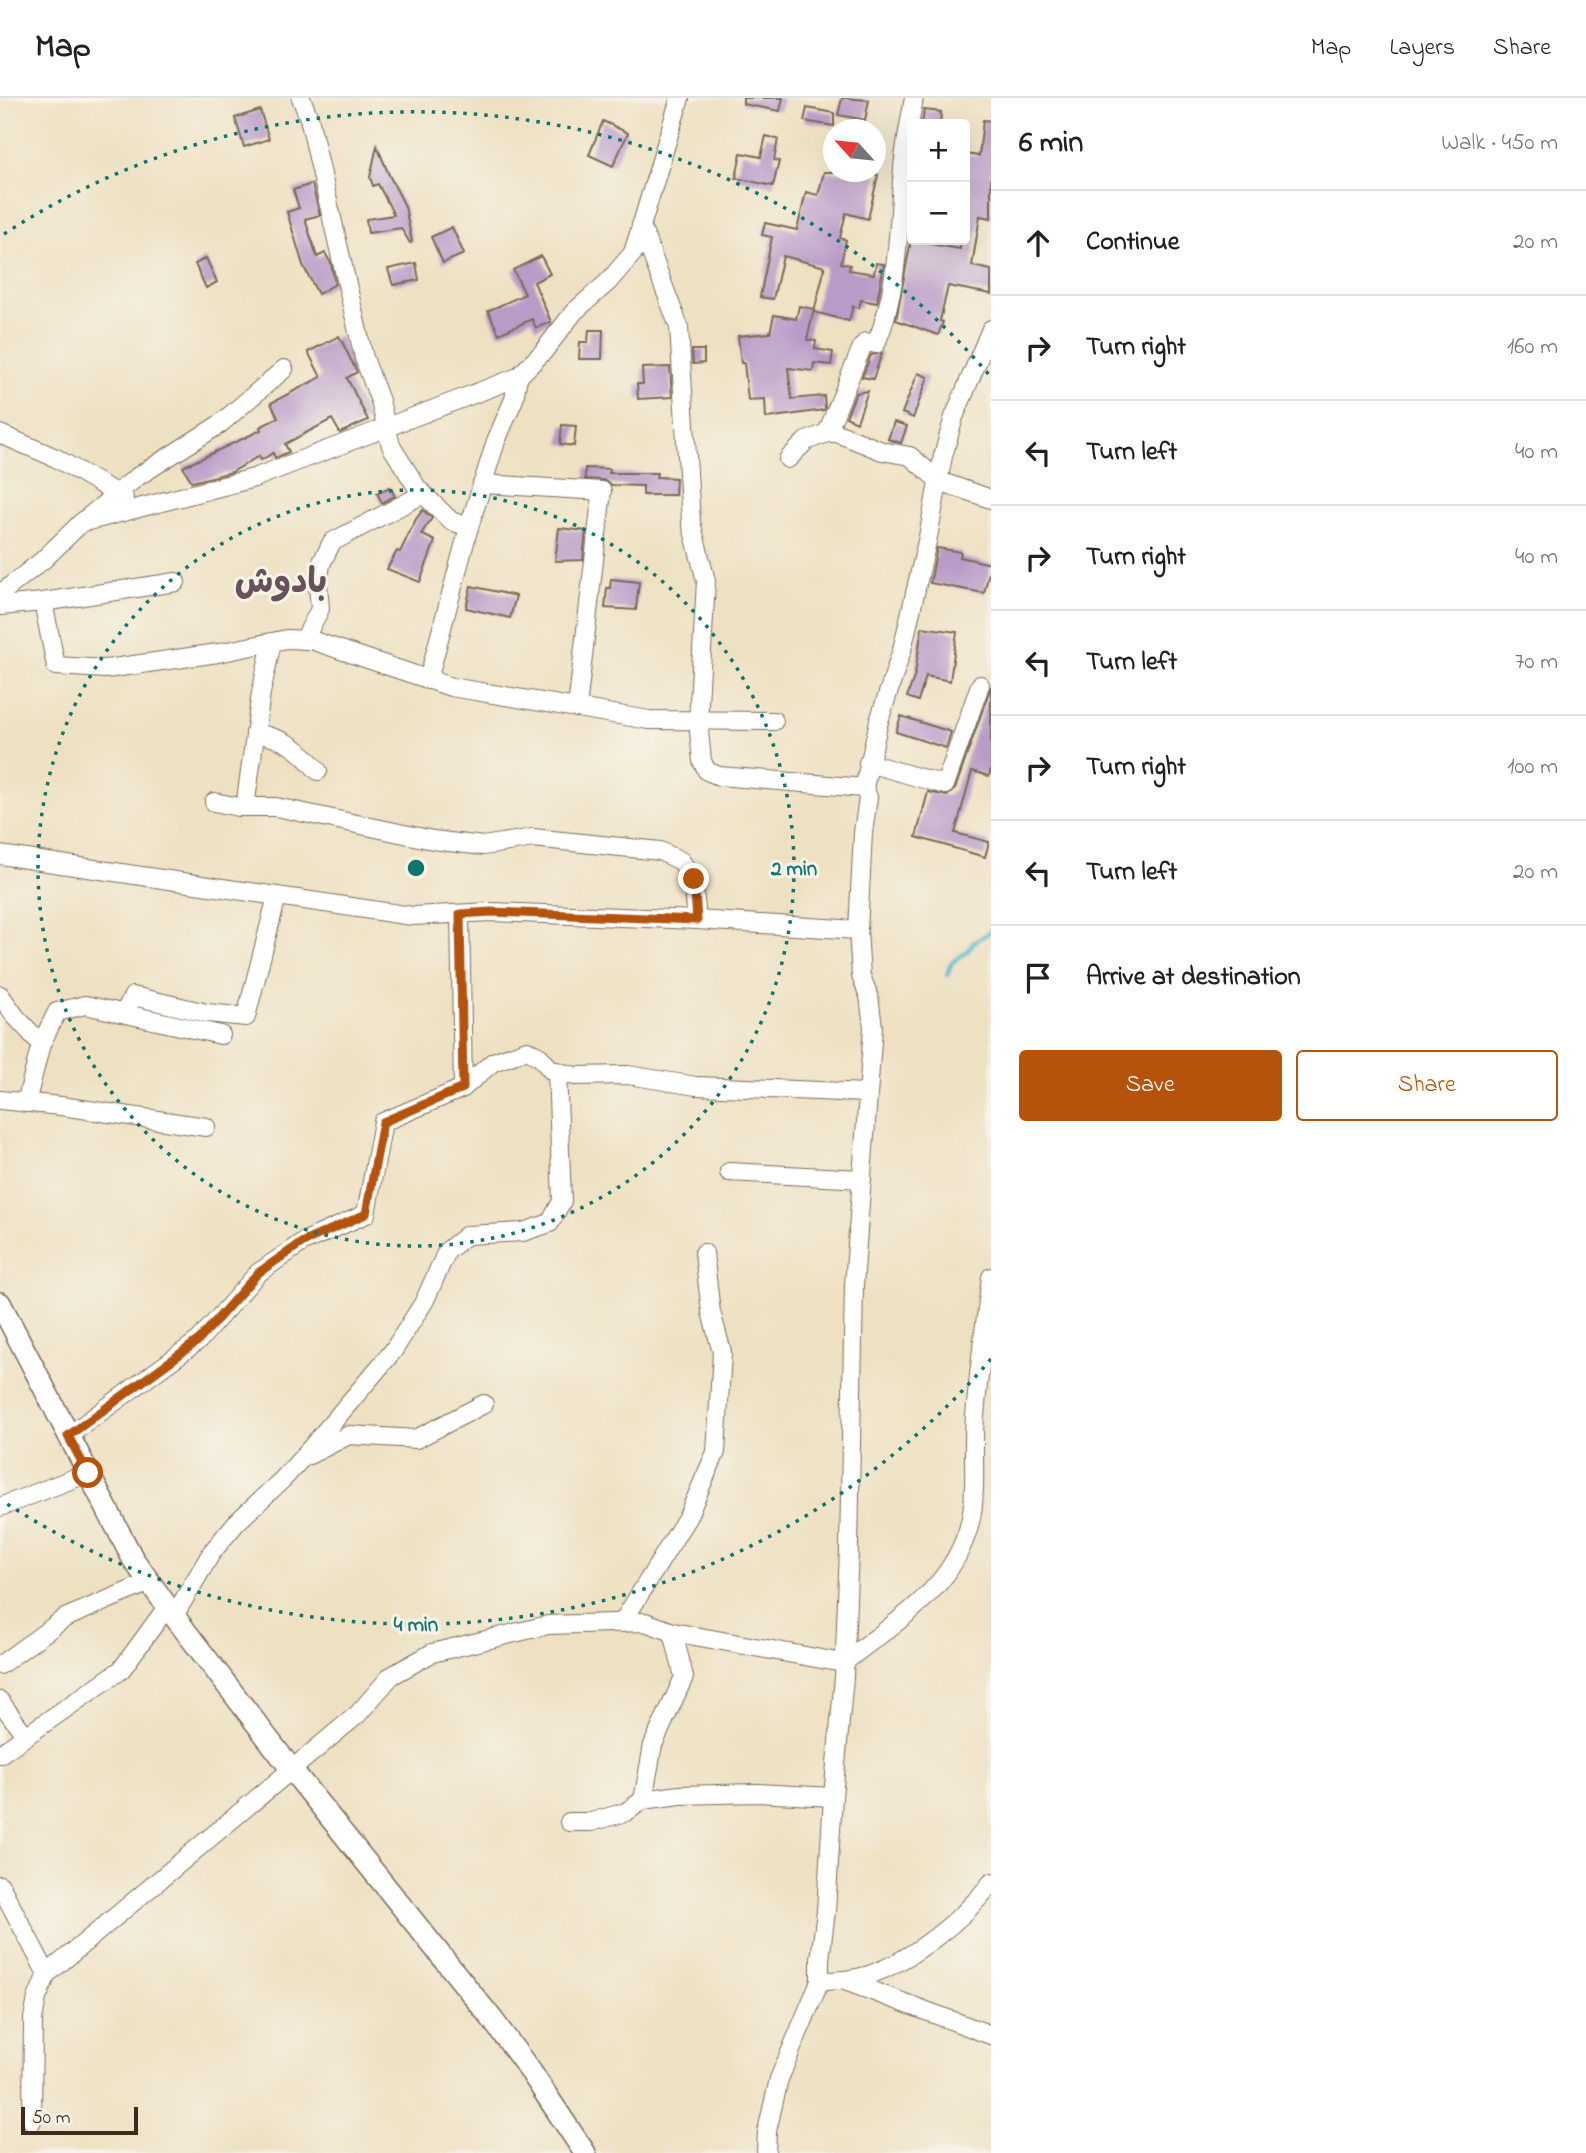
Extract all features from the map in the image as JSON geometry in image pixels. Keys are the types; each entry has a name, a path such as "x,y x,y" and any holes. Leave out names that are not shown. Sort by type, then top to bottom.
{"street":[{"path":"301,98 309,118 364,358 391,446 423,494 451,521 469,527"},
{"path":"309,118 314,98"},
{"path":"81,523 254,478 518,377 543,352 574,312 608,282 633,253 680,98"},
{"path":"827,433 862,348 866,342 876,344 884,324 896,253 903,166 914,98"},
{"path":"641,226 679,327 691,522 706,581 698,721 702,761 707,771 719,776 864,788"},
{"path":"766,2153 767,2131 779,2079 820,1981 832,1797 844,1677 854,1285 873,1027 869,996 861,976 858,930 863,833 868,797 864,788 868,763 902,650 943,456 954,418 991,329"},
{"path":"0,594 137,477 220,424 284,369"},
{"path":"428,680 469,527 496,441 514,399 518,377"},
{"path":"788,459 807,441 827,433 837,433 882,451 910,456 939,481 991,499"},
{"path":"0,434 55,458 139,508"},
{"path":"482,484 602,491 577,708"},
{"path":"304,640 320,609 318,585 321,564 332,542 423,494"},
{"path":"0,606 176,582"},
{"path":"43,602 56,666 118,667 218,653 286,639 311,640 451,687 649,720 774,721"},
{"path":"245,807 272,642"},
{"path":"868,763 945,785 980,685"},
{"path":"255,733 275,736 297,748 318,771"},
{"path":"214,802 245,807 275,807 421,838 483,846 533,838 660,851 681,862 694,879 697,920"},
{"path":"0,855 411,916 491,912 697,920 858,930"},
{"path":"124,1013 133,996 207,1013 246,1017 277,896"},
{"path":"460,914 463,1088"},
{"path":"0,995 41,1044"},
{"path":"26,1103 41,1044 57,1013 85,1005 221,1035"},
{"path":"68,1436 199,1340 258,1273 303,1242 366,1214 383,1122 463,1088 493,1062 527,1050 540,1057 551,1070 575,1076 628,1075 696,1086 867,1093"},
{"path":"0,1754 121,1670 170,1611 236,1523 300,1460 393,1351 425,1302 447,1251 467,1236 523,1232 550,1223 562,1201 557,1071"},
{"path":"0,1100 206,1127"},
{"path":"729,1172 862,1179"},
{"path":"622,1622 688,1516 716,1452 722,1352 711,1312 704,1253"},
{"path":"32,2121 33,2019 37,1998 47,1974 358,1714 391,1676 432,1653 548,1625 622,1622 645,1622 673,1632 843,1662 918,1603 947,1573 962,1547 973,1512 974,1418 991,1277"},
{"path":"2,1310 133,1559 292,1770 492,2020 531,2072 585,2153"},
{"path":"300,1460 349,1435 416,1439 484,1404"},
{"path":"0,1507 88,1473"},
{"path":"0,1665 65,1618 150,1582"},
{"path":"643,1800 653,1745 684,1677 673,1632"},
{"path":"0,1701 25,1735"},
{"path":"569,1822 591,1822 626,1812 643,1800 680,1795 757,1793 832,1797"},
{"path":"820,1981 845,1981 870,1975 909,1955 949,1926 991,1883"},
{"path":"0,1885 47,1974"},
{"path":"845,1981 991,2035"}],"building":[{"path":"743,98 783,98 780,111 743,104"},
{"path":"842,98 869,100 865,119 838,115"},
{"path":"807,108 834,113 834,119 823,119 823,124 804,121"},
{"path":"260,110 269,139 244,147 235,118"},
{"path":"924,110 941,112 940,119 923,119"},
{"path":"983,120 991,121 991,218 980,216 972,266 991,270 991,294 948,286 940,321 943,322 938,335 896,320 910,245 937,245 960,249 960,245 970,245 970,155 979,156"},
{"path":"603,121 628,133 613,166 589,155"},
{"path":"766,136 778,139 774,160 779,161 773,186 736,178 741,153 761,157"},
{"path":"377,146 405,206 412,242 410,243 401,228 368,233 366,219 394,215 378,184 373,186 370,177"},
{"path":"823,176 823,182 876,182 868,219 846,213 840,238 846,240 841,263 850,265 849,270 874,274 876,263 884,264 877,303 861,300 859,308 853,306 849,321 814,312 825,267 783,256 773,299 760,297 772,237 762,235 765,223 797,230 806,192 818,195"},
{"path":"312,184 320,215 305,219 317,257 325,253 331,263 335,284 318,294 303,265 287,212 299,208 293,190"},
{"path":"452,227 464,254 443,263 431,237"},
{"path":"541,256 550,274 534,282 551,322 536,328 532,319 499,334 488,311 525,294 513,270"},
{"path":"206,258 217,282 206,288 195,264"},
{"path":"416,263 419,280 393,285 388,269"},
{"path":"799,306 814,309 807,340 816,341 815,349 833,352 831,365 814,363 813,371 788,368 792,399 824,396 825,408 766,418 765,399 748,400 738,336 770,333 774,315 796,319"},
{"path":"589,330 603,330 602,359 579,359 580,342 588,342"},
{"path":"339,336 357,372 347,378 368,420 340,433 332,419 285,444 289,452 275,458 273,453 261,460 259,456 232,472 192,482 183,467 261,430 260,427 278,418 271,403 321,377 308,352"},
{"path":"692,350 704,350 704,363 693,364"},
{"path":"882,353 873,379 862,377 871,355"},
{"path":"670,367 672,397 638,399 637,384 643,384 642,368"},
{"path":"918,373 928,377 913,418 902,413"},
{"path":"868,391 857,422 846,417 856,393"},
{"path":"894,422 907,426 901,443 888,439"},
{"path":"562,425 576,426 574,446 560,444"},
{"path":"585,468 610,469 609,473 657,473 656,477 676,478 675,495 643,495 643,486 612,485 603,480 585,479"},
{"path":"390,487 395,496 382,503 377,493"},
{"path":"423,510 432,518 421,534 435,541 420,582 387,569 397,551 400,552"},
{"path":"559,528 586,531 583,560 555,561"},
{"path":"937,548 961,552 960,557 991,564 984,593 930,583"},
{"path":"611,579 639,582 636,610 605,608"},
{"path":"471,586 516,596 510,618 466,608"},
{"path":"922,627 957,632 950,681 926,676 918,701 907,697 915,674"},
{"path":"991,686 991,769 989,776 972,771 955,833 989,842 985,857 916,837 928,792 947,796 955,789"},
{"path":"901,716 951,732 946,748 896,732"}],"waterway":[{"path":"947,975 951,963 991,931"}],"district":[{"name":"بادوش","path":"281,580"}],"route":[{"path":"88,1473 68,1436 199,1340 258,1273 303,1242 366,1214 383,1122 463,1088 460,914 491,912 697,920 694,879"}]}
